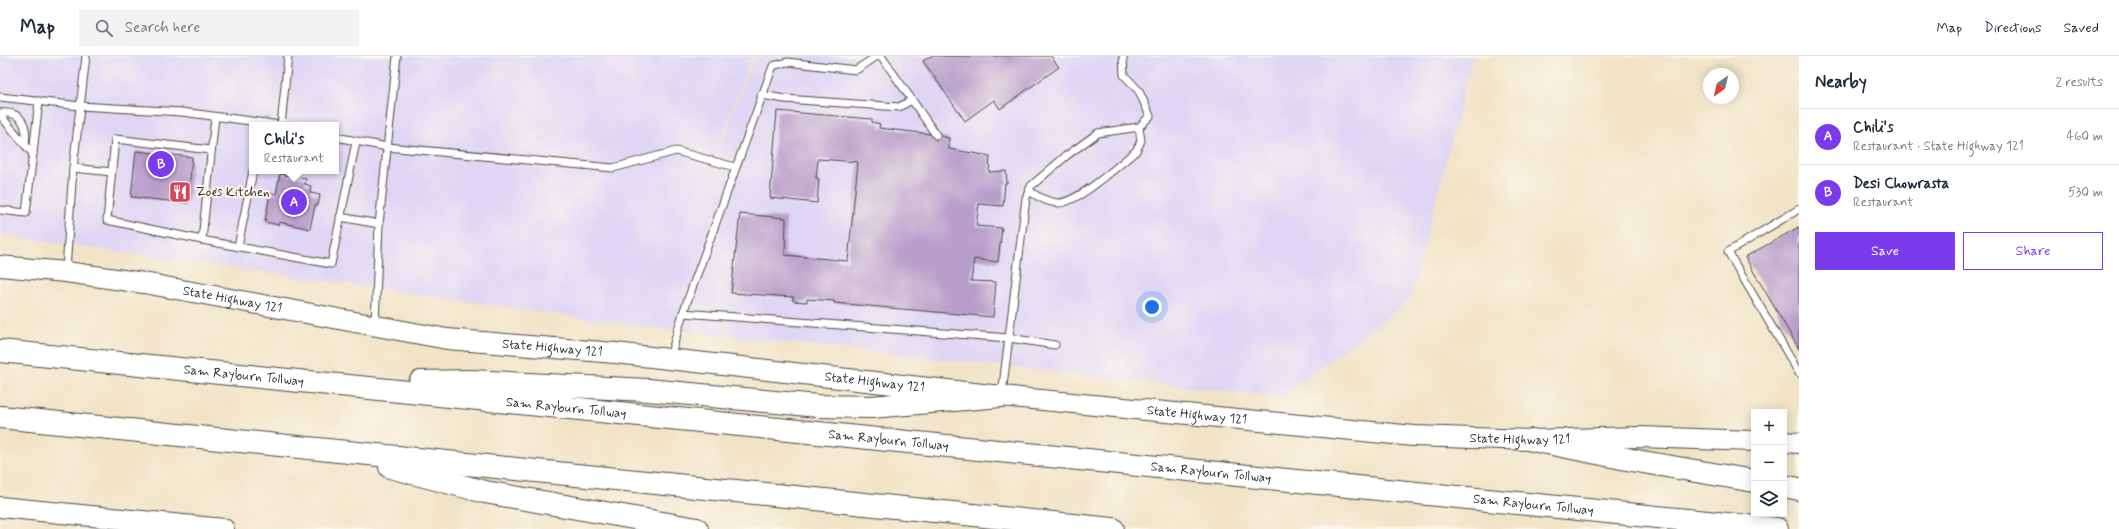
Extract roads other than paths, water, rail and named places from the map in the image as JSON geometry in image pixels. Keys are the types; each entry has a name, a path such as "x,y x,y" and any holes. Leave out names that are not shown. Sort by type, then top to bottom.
{"highway":[{"name":"Sam Rayburn Tollway","path":"0,351 317,384 1777,529"},
{"path":"317,384 478,382 648,390 833,406 871,407 1001,396"},
{"path":"0,417 1114,529"},
{"path":"1532,440 1637,461 1751,480"},
{"path":"323,450 485,492 697,529"},
{"path":"1787,487 1799,489"}],"main road":[{"name":"State Highway 121","path":"0,266 66,272 144,283 446,340 670,360 1001,396 1414,436 1532,440 1639,437 1751,440"},
{"path":"0,507 153,526 224,529"}],"lane":[{"path":"66,272 73,168 86,56"},
{"path":"281,122 288,56"},
{"path":"375,327 379,224 397,56"},
{"path":"670,360 683,313 761,95 773,66 787,62 856,70 876,56"},
{"path":"881,56 936,135"},
{"path":"1001,396 1026,198 1029,191 1032,186 1066,156 1098,133 1139,127 1150,116 1139,91 1124,75 1123,56"},
{"path":"761,95 785,99 899,107 912,100"},
{"path":"0,97 80,106 215,117 249,122"},
{"path":"0,210 26,213 39,101"},
{"path":"0,114 9,113 22,120 26,126 25,145"},
{"path":"0,114 33,154"},
{"path":"202,240 215,117"},
{"path":"1029,191 1042,199 1058,203 1074,199 1136,151 1141,141 1139,127"},
{"path":"339,138 387,147 613,168 676,151 736,167"},
{"path":"211,150 115,139 107,220 202,240 331,264 356,142"},
{"path":"73,168 112,172"},
{"path":"238,247 253,174"},
{"path":"1799,209 1728,252 1799,373"},
{"path":"340,217 379,224"},
{"path":"683,313 1009,338 1055,345"}],"place":[{"name":"Desi Chowrasta","path":"161,164"},
{"name":"Zoës Kitchen","path":"180,192"},
{"name":"Chili's","path":"294,202"}]}
